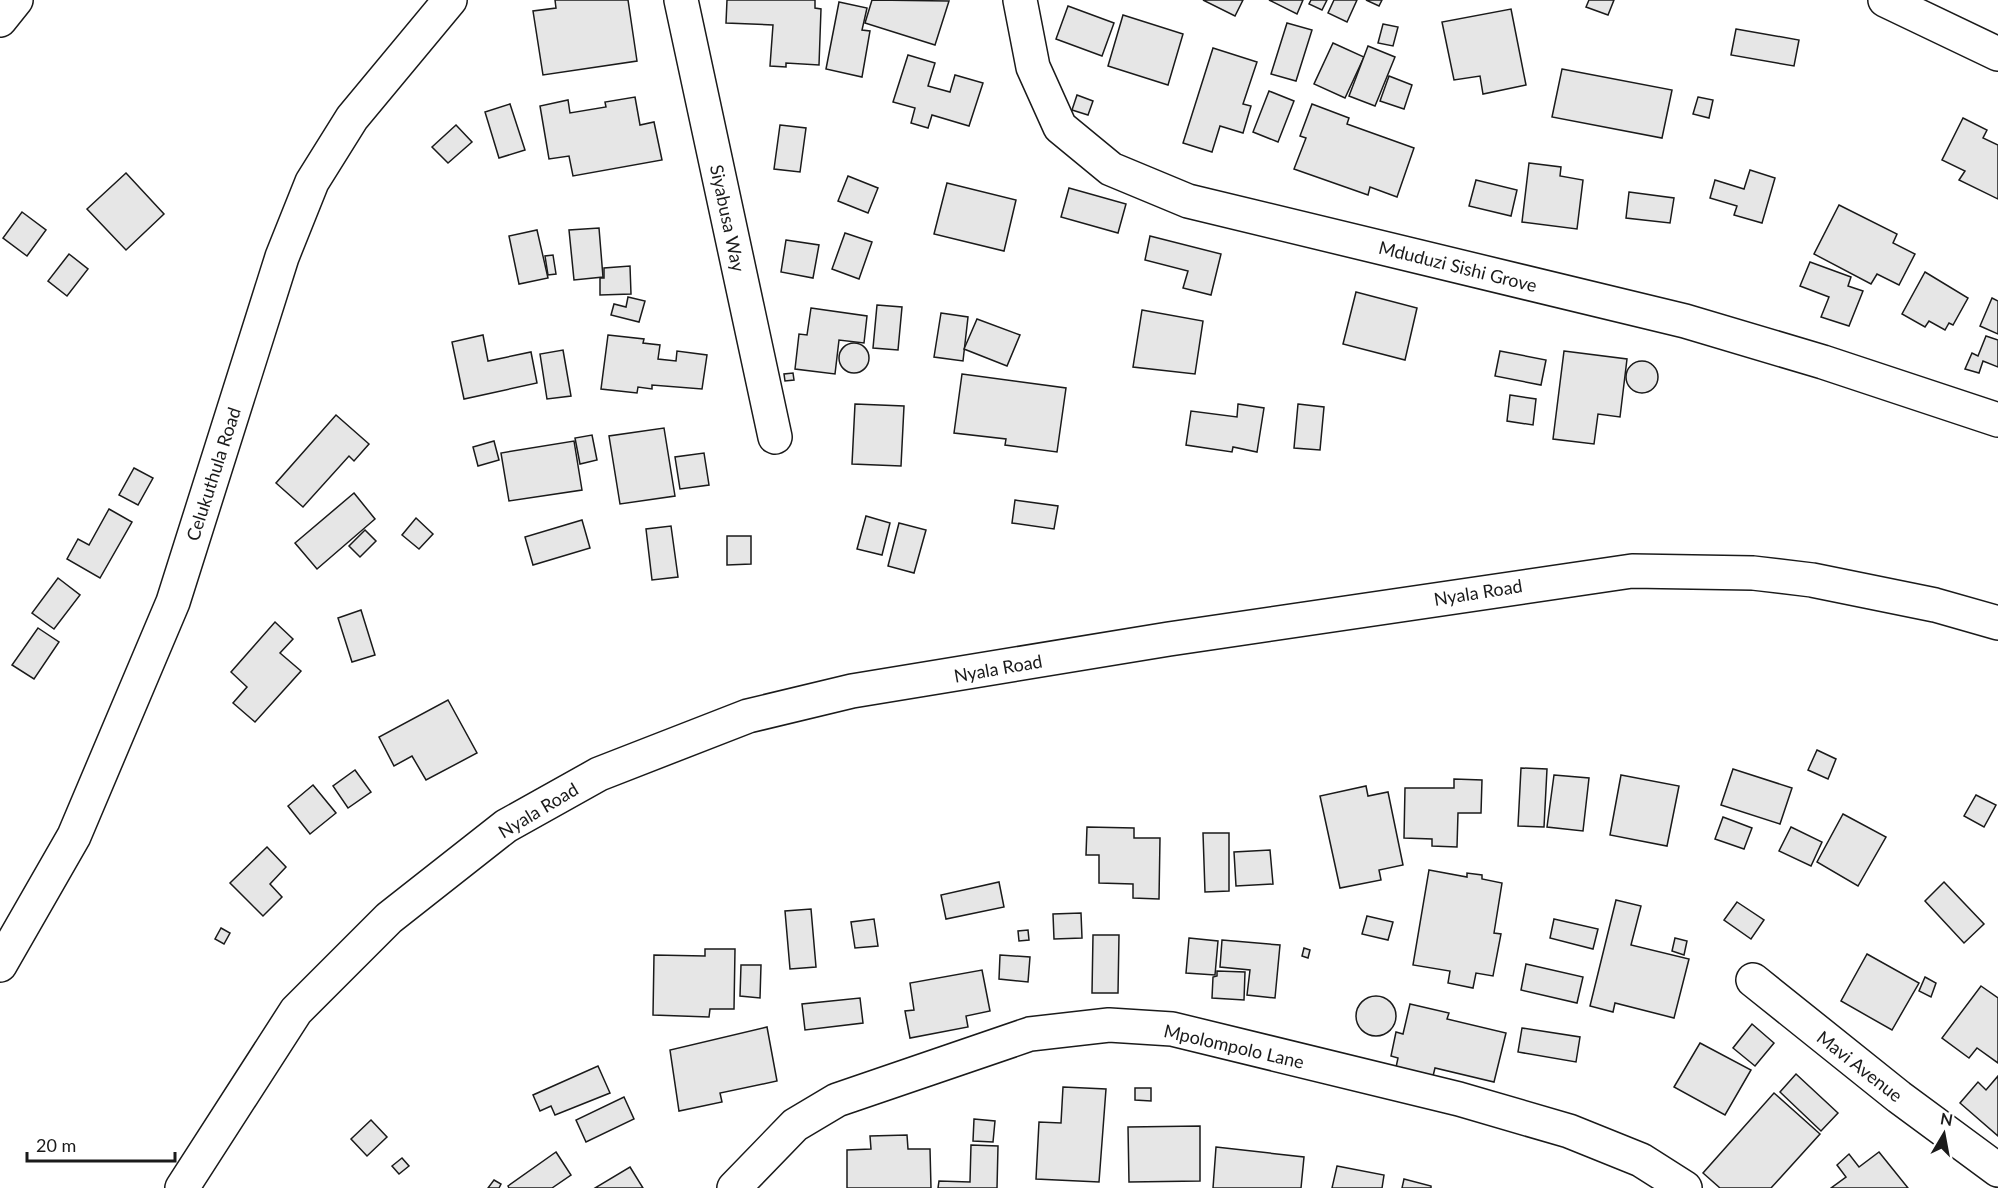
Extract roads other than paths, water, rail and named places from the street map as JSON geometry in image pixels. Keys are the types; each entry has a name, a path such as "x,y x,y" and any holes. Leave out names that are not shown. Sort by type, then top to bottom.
{"street":[{"path":"0,20 15,0"},
{"name":"Celukuthula Road","path":"0,965 74,836 173,602 282,257 312,182 352,118 450,0"},
{"name":"Siyabusa Way","path":"681,0 775,437"},
{"name":"Mduduzi Sishi Grove","path":"1020,0 1033,67 1060,127 1111,169 1188,201 1685,321 1823,362 1998,420"},
{"path":"1885,0 1998,54"},
{"name":"Nyala Road","path":"182,1188 297,1011 388,918 506,826 599,774 747,716 852,691 1169,639 1632,571 1753,573 1812,580 1935,605 1998,623"},
{"name":"Mavi Avenue","path":"1753,980 1899,1097 1998,1170"},
{"name":"Mpolompolo Lane","path":"734,1188 795,1125 837,1100 1030,1034 1109,1025 1172,1029 1459,1099 1569,1131 1641,1160 1684,1188"}]}
